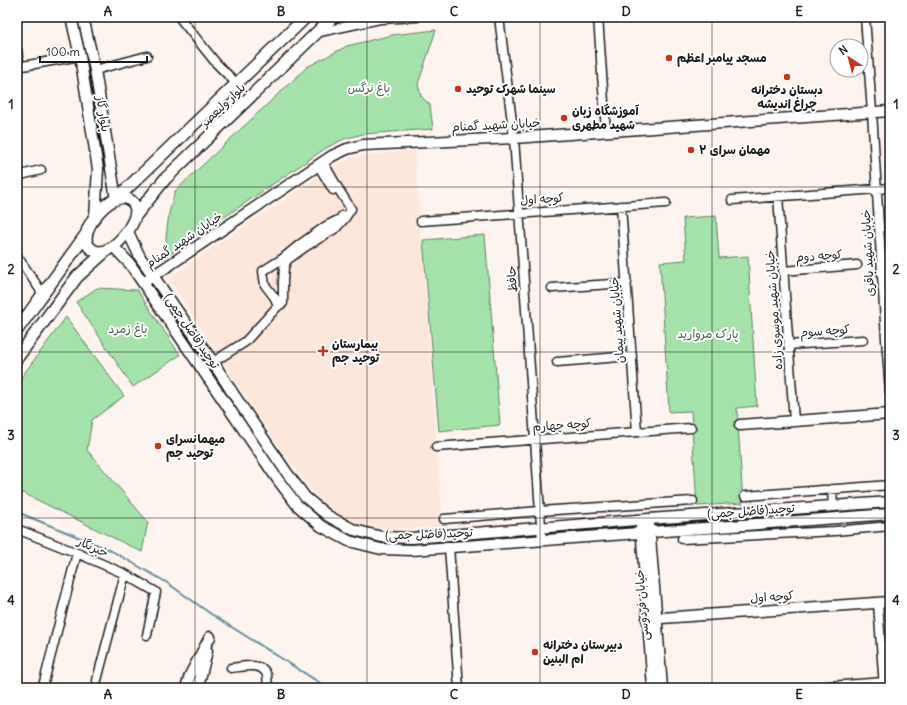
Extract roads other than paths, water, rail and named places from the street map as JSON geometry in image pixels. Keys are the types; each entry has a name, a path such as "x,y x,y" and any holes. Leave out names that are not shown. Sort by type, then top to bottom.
{"main road":[{"name":"بلوار ولیعصر","path":"116,199 306,17"},
{"name":"بلوار ولیعصر","path":"136,215 165,179 333,17"},
{"path":"17,358 77,277 122,239 128,232 136,215 136,207 131,200 124,197 116,199 105,206 94,217 89,226 86,242 91,249 98,252 110,248"},
{"path":"17,330 62,266 87,234"},
{"path":"62,266 68,263 76,265 78,270 77,277"}],"street":[{"name":"بلوار گاز","path":"71,17 80,56 98,169 94,217"},
{"name":"بلوار گاز","path":"83,17 95,70 111,167 111,176 116,199"},
{"path":"179,17 216,63 236,84"},
{"path":"315,34 380,19 417,17"},
{"name":"حافظ","path":"499,17 514,138 542,540"},
{"path":"598,17 606,131"},
{"name":"خیابان شهید باقری","path":"864,17 872,112 890,392"},
{"path":"17,50 19,67 80,56"},
{"path":"95,70 146,56"},
{"name":"خیابان شهید گمنام","path":"143,283 332,156 347,149 363,145 514,138 890,111"},
{"path":"280,305 265,285 264,271 282,259 299,244 326,226 340,219 345,210 321,164"},
{"path":"213,362 245,342 280,305 284,267 287,260 336,228 351,209 321,164"},
{"path":"17,176 41,170"},
{"path":"98,180 105,185 110,182 111,176"},
{"path":"732,200 890,188"},
{"name":"خیابان شهید موسوی زاده","path":"778,196 794,421"},
{"name":"کوچه اول","path":"421,221 666,203"},
{"name":"خیابان شهید پیمان","path":"621,206 637,432"},
{"name":"توحید(فاضل جمی)","path":"128,232 140,257 213,362 287,473 305,497 328,516 354,530 382,537 412,538 890,502"},
{"name":"توحید(فاضل جمی)","path":"110,248 130,264 296,505 321,526 349,541 381,549 412,550 890,514"},
{"path":"17,256 43,294"},
{"name":"کوچه دوم","path":"783,271 857,265"},
{"path":"552,288 626,282"},
{"name":"کوچه سوم","path":"788,345 863,340"},
{"path":"557,362 632,356"},
{"path":"224,401 234,394"},
{"path":"740,425 890,414"},
{"name":"کوچه چهارم","path":"436,447 691,428"},
{"path":"745,496 890,485"},
{"path":"832,489 833,506"},
{"path":"444,519 693,501"},
{"path":"835,517 835,531"},
{"name":"خیابان فردوسی","path":"645,520 652,618 653,688"},
{"path":"682,539 835,531 890,526"},
{"name":"خبرنگار","path":"17,529 125,574 156,592 147,635"},
{"path":"449,547 459,688"},
{"path":"44,682 77,553"},
{"path":"97,680 125,574"},
{"name":"کوچه اول","path":"652,618 890,602"},
{"path":"803,688 884,685 878,603"},
{"name":"خیابان فردوسی","path":"652,618 662,688"},
{"path":"186,688 190,675 210,637 197,688"},
{"path":"231,668 256,666 263,668 267,675 268,688"}],"waterway":[{"path":"17,512 110,550 166,582 211,614 328,688"}],"place":[{"name":"مسجد پیامبر اعظم","path":"669,58"},
{"name":"دبستان دخترانه چراغ اندیشه","path":"787,77"},
{"name":"سینما شهرک توحید","path":"458,89"},
{"name":"آموزشگاه زبان شهید مطهری","path":"564,118"},
{"name":"مهمان سرای ۲","path":"691,150"},
{"name":"بیمارستان توحید جم","path":"323,351"},
{"name":"میهمانسرای توحید جم","path":"158,446"},
{"name":"دبیرستان دخترانه ام البنین","path":"535,652"}],"park label":[{"name":"باغ نرگس","path":"369,88"},
{"name":"باغ زمرد","path":"128,329"},
{"name":"پارک مروارید","path":"708,334"}]}
